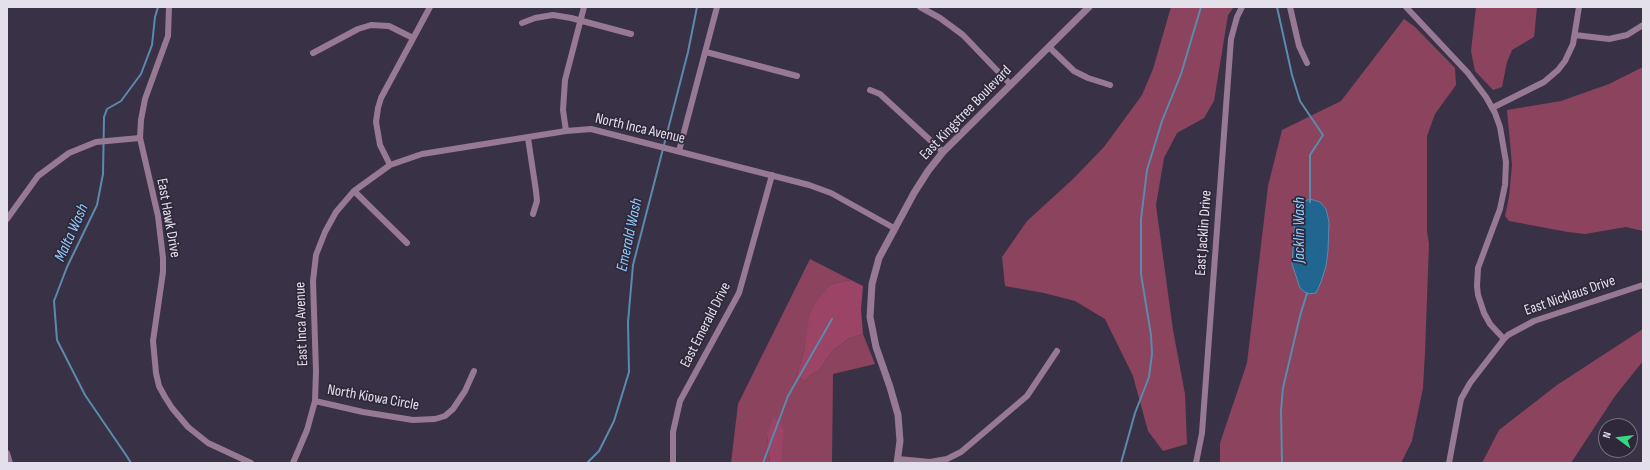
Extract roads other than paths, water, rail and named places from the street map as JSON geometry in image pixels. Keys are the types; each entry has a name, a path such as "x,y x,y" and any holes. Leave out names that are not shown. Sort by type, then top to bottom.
{"street":[{"name":"East Hawk Drive","path":"169,7 168,36 145,99 141,120 140,138 158,216 164,258 153,341 155,367 159,386 172,408 188,427 208,443 252,463"},
{"path":"390,165 380,145 376,122 378,108 381,98 430,7"},
{"path":"566,131 563,110 565,80 584,7"},
{"path":"679,151 717,7"},
{"path":"920,7 940,18 963,35 1011,85"},
{"name":"East Jacklin Drive","path":"1196,463 1202,433 1231,39 1237,17 1242,7"},
{"path":"1290,7 1298,46 1307,63"},
{"path":"1407,7 1468,73 1486,97 1500,127 1506,162 1505,185 1500,209 1478,268 1477,286 1478,295 1484,313 1490,324 1504,339"},
{"path":"1492,108 1536,86 1552,76 1570,53 1575,35 1579,7"},
{"name":"East Kingstree Boulevard","path":"898,461 900,441 898,415 871,327 870,308 872,284 876,267 884,246 921,182 943,152 1049,47 1086,8"},
{"path":"522,23 535,18 553,15 580,20 631,34"},
{"path":"313,53 358,29 371,25 389,26 413,38"},
{"path":"1575,35 1609,39 1627,35 1643,25"},
{"path":"1049,47 1074,71 1088,78 1110,85"},
{"path":"706,52 797,76"},
{"path":"870,90 880,94 943,152"},
{"name":"North Inca Avenue","path":"354,191 390,165 422,154 566,131 591,129 809,185 831,193 894,228"},
{"path":"7,219 38,176 69,153 96,142 140,138"},
{"path":"528,138 537,201 533,214"},
{"name":"East Emerald Drive","path":"673,463 674,432 680,401 739,293 772,175"},
{"path":"354,191 407,243"},
{"name":"East Inca Avenue","path":"293,463 307,430 315,401 316,371 313,281 316,255 325,232 336,212 354,191"},
{"name":"East Nicklaus Drive","path":"1449,463 1461,399 1470,383 1508,335 1534,321 1643,285"},
{"path":"898,461 930,462 947,459 961,452 1027,396 1057,351"},
{"name":"North Kiowa Circle","path":"315,401 363,412 413,420 435,420 445,416 453,408 465,390 474,371"},
{"path":"7,453 10,463"}],"water":[{"path":"1310,199 1320,202 1326,209 1329,222 1326,266 1316,293 1307,294 1300,288 1292,264 1295,217 1300,204"}],"waterway":[{"name":"Malta Wash","path":"131,463 85,395 57,340 54,301 67,267 97,205 103,174 104,117 107,109 121,101 141,74 152,45 155,17 158,7"},
{"name":"Emerald Wash","path":"587,463 599,451 614,421 629,372 628,322 633,265 688,52 697,7"},
{"path":"1121,463 1135,413 1149,377 1152,354 1151,335 1141,274 1141,219 1147,170 1162,121 1181,74 1201,7"},
{"name":"Jacklin Wash","path":"1277,7 1292,75 1300,101 1323,135 1310,155 1310,202"},
{"name":"Jacklin Wash","path":"1282,463 1281,410 1283,388 1307,293"},
{"path":"763,463 788,396 832,319"}]}
